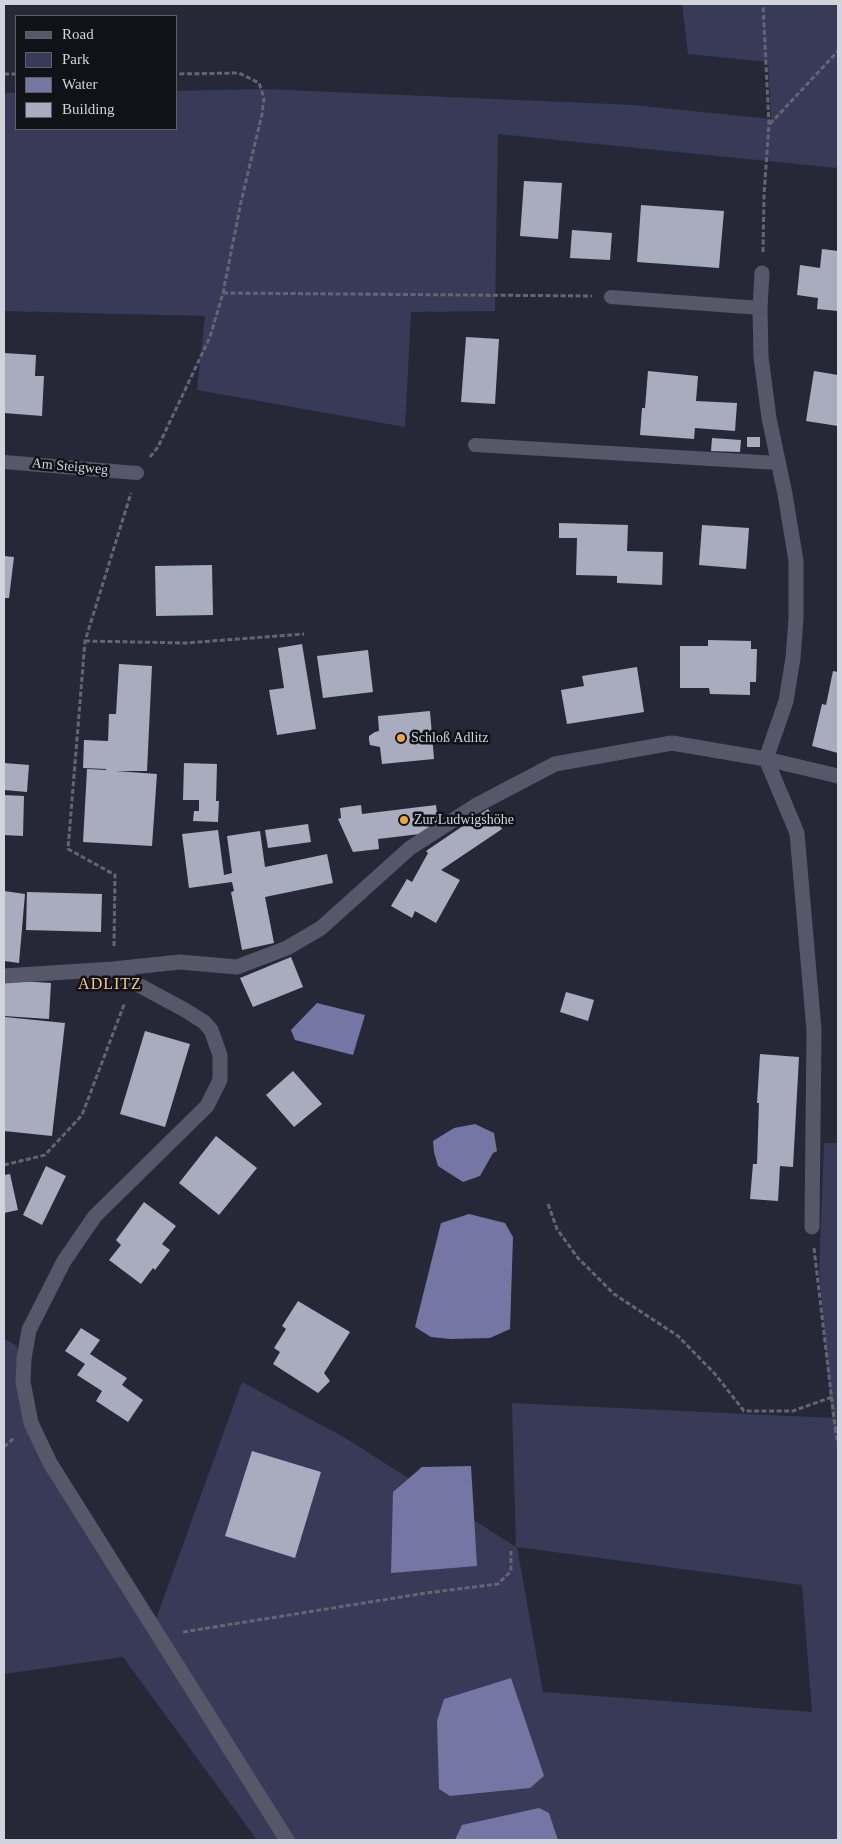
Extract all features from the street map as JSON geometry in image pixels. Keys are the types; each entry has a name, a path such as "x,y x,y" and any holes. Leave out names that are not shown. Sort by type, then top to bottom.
{"street":[{"path":"762,273 760,308 761,357 769,418 785,494 796,561 796,619 793,658 786,701 766,759 797,833 814,1030 812,1227"},
{"path":"4,976 114,969 180,962 237,967 287,948 321,928 410,848 475,806 556,764 672,743 766,759 838,776"},
{"path":"114,969 133,982 204,1022 211,1030 220,1055 220,1080 207,1106 95,1216 64,1260 29,1330 24,1359 24,1382 31,1423 50,1462 287,1840"}],"lane":[{"path":"611,297 760,308"},
{"path":"475,444 778,463"},
{"name":"Am Steigweg","path":"4,462 137,473"}],"path":[{"path":"762,273 764,195 770,124 763,4"},
{"path":"770,124 838,51"},
{"path":"114,969 115,875 68,849 84,641 137,473 158,447 210,337 222,293 264,98 259,83 239,73 178,74"},
{"path":"222,293 611,297"},
{"path":"84,641 186,644 304,634"},
{"path":"4,1165 45,1155 82,1115 133,982"},
{"path":"548,1204 557,1229 578,1258 614,1294 678,1336 715,1374 744,1411 793,1411 832,1397"},
{"path":"812,1227 838,1444"},
{"path":"158,1636 426,1593 498,1584 511,1571 511,1551"}],"green space":[{"path":"682,4 838,4 838,168 498,134 495,311 411,312 405,427 197,390 205,316 4,311 4,93 15,93 15,130 178,130 178,91 263,89 633,105 771,119 768,62 688,54"},
{"path":"824,1143 838,1143 838,1840 257,1840 123,1657 4,1674 4,1339 17,1346 21,1380 37,1437 155,1622 242,1382 347,1439 516,1547 512,1403 832,1418 819,1272","holes":["517,1547 802,1585 812,1712 543,1692"]}],"water":[{"path":"317,1003 365,1015 353,1055 295,1040 291,1030"},
{"path":"475,1124 494,1133 497,1151 493,1153 480,1176 463,1182 438,1166 433,1141 454,1128"},
{"path":"469,1214 505,1223 513,1237 510,1329 490,1338 450,1339 431,1337 415,1327 441,1223"},
{"path":"471,1466 477,1566 391,1573 393,1492 422,1467"},
{"path":"511,1678 544,1776 530,1788 450,1796 439,1789 437,1721 444,1699"},
{"path":"539,1808 549,1813 558,1840 455,1840 462,1825"}],"building":[{"path":"524,181 562,183 558,239 520,236"},
{"path":"641,205 724,211 719,268 637,262"},
{"path":"572,230 612,233 610,260 570,258"},
{"path":"822,249 838,251 838,311 817,309 818,298 797,295 800,265 820,268"},
{"path":"466,337 499,339 495,404 461,402"},
{"path":"4,353 36,355 35,376 44,376 42,416 4,413"},
{"path":"648,371 698,376 696,401 737,403 735,431 695,428 694,439 640,435 642,408 645,408"},
{"path":"814,371 838,375 838,426 806,421"},
{"path":"747,437 760,437 760,447 747,447"},
{"path":"712,438 741,440 740,452 711,451"},
{"path":"559,523 628,525 627,551 663,552 662,585 617,583 617,576 576,575 577,538 559,538"},
{"path":"702,525 749,528 746,569 699,565"},
{"path":"4,556 14,557 9,598 4,598"},
{"path":"212,565 213,615 156,616 155,566"},
{"path":"708,640 751,641 751,649 757,649 756,682 750,682 750,695 710,694 709,688 680,688 680,646 708,646"},
{"path":"302,644 316,729 277,735 269,690 284,688 278,648"},
{"path":"368,650 373,692 323,698 317,656"},
{"path":"119,664 152,666 147,771 116,771 157,774 152,846 83,842 87,769 106,770 83,768 84,740 108,741 109,714 116,714"},
{"path":"637,667 644,712 567,724 561,690 584,686 582,676"},
{"path":"833,671 838,672 838,753 812,746 822,704 826,705"},
{"name":"Schloß Adlitz","path":"430,711 434,759 382,764 380,747 370,745 369,740 369,736 379,731 378,716"},
{"path":"4,763 29,765 27,792 4,790"},
{"path":"184,763 217,764 216,801 219,801 218,822 193,821 194,811 199,811 199,800 183,800"},
{"path":"4,795 24,796 23,836 4,835"},
{"path":"361,805 362,814 436,805 438,821 420,834 378,839 379,849 353,852 338,819 341,818 340,808"},
{"path":"488,809 502,829 441,870 460,880 436,923 415,911 412,918 391,906 407,879 412,882 428,853 426,851"},
{"path":"308,824 311,842 268,848 265,830"},
{"path":"218,830 224,875 232,873 227,836 260,831 265,867 327,854 333,883 265,897 274,943 242,950 231,892 234,891 232,882 189,888 182,834"},
{"path":"4,891 25,894 19,963 4,961"},
{"path":"27,892 102,894 101,932 26,930"},
{"path":"291,957 303,987 253,1007 240,978"},
{"path":"4,980 51,983 49,1019 4,1016"},
{"path":"566,992 594,1000 588,1021 560,1012"},
{"path":"5,1017 65,1023 52,1136 4,1131"},
{"path":"145,1031 190,1044 165,1127 120,1114"},
{"path":"760,1054 799,1057 793,1167 780,1166 778,1201 750,1199 753,1164 757,1164 759,1103 757,1103"},
{"path":"293,1071 322,1104 294,1127 266,1095"},
{"path":"216,1136 257,1168 219,1215 179,1183"},
{"path":"46,1166 66,1176 42,1225 23,1215"},
{"path":"10,1174 18,1210 4,1213 4,1175"},
{"path":"144,1202 176,1226 162,1244 170,1250 155,1270 153,1268 141,1284 109,1260 121,1245 116,1240"},
{"path":"298,1301 350,1332 324,1373 330,1381 318,1393 273,1364 280,1352 274,1348 286,1329 282,1326"},
{"path":"81,1328 100,1340 90,1354 127,1378 122,1385 143,1400 128,1422 96,1401 102,1391 77,1375 85,1364 65,1351"},
{"path":"252,1451 321,1472 295,1558 225,1536"}],"place":[{"name":"Schloß Adlitz","path":"401,738"},
{"name":"Zur Ludwigshöhe","path":"404,820"}],"district":[{"name":"ADLITZ","path":"110,985"}]}
